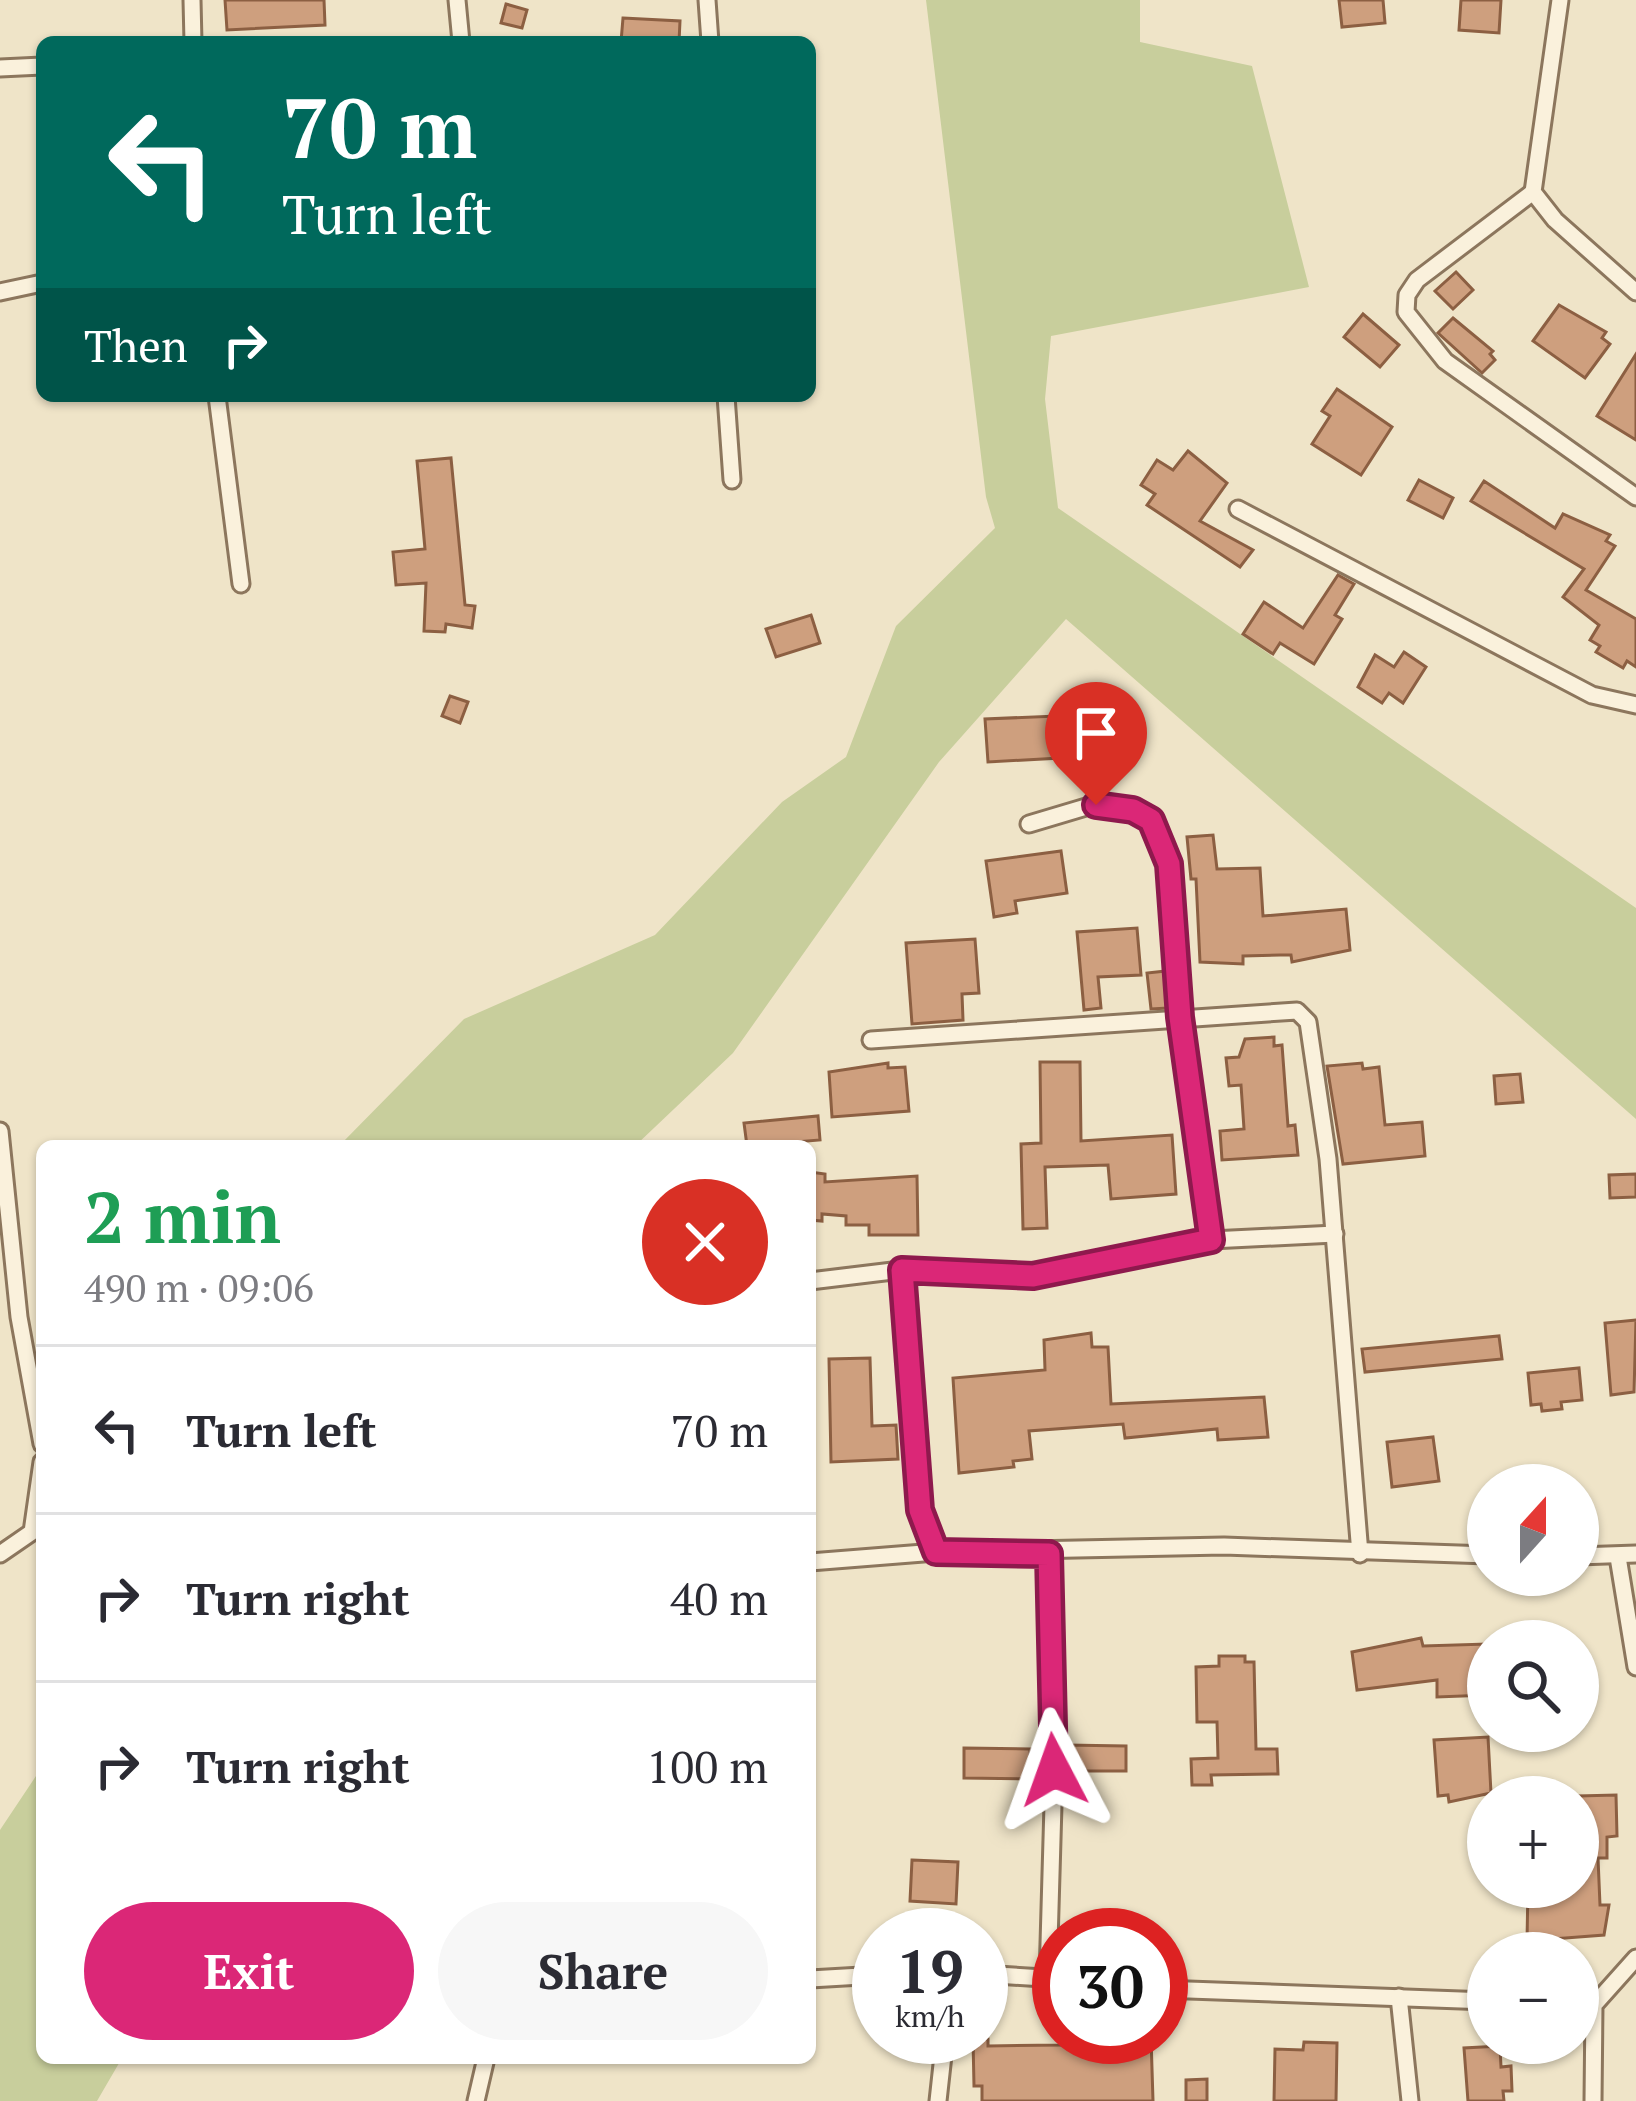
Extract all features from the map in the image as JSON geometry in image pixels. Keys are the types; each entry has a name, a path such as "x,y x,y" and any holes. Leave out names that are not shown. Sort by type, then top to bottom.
{"street":[{"path":"193,0 193,36"},
{"path":"457,0 460,36"},
{"path":"707,0 710,36"},
{"path":"1560,0 1532,192 1417,280 1407,295 1406,312 1445,361 1636,497"},
{"path":"0,68 36,66"},
{"path":"1532,192 1555,220 1636,292"},
{"path":"0,292 36,284"},
{"path":"218,402 241,584"},
{"path":"726,402 732,480"},
{"path":"1238,509 1592,695 1636,706"},
{"path":"1029,824 1096,805 1133,810 1151,820 1174,885 1180,1017 1211,1240"},
{"path":"871,1040 1298,1011 1308,1022 1335,1234 1360,1554"},
{"path":"0,1131 19,1317 36,1411"},
{"path":"816,1280 902,1270 1033,1276 1211,1240 1335,1234"},
{"path":"902,1270 920,1510 936,1552"},
{"path":"0,1554 32,1532 36,1504"},
{"path":"816,1562 936,1552 1049,1554 1224,1546 1467,1555"},
{"path":"1049,1554 1054,1908"},
{"path":"1599,1557 1636,1554"},
{"path":"1618,1557 1636,1667"},
{"path":"1599,1993 1636,1958"},
{"path":"816,1979 852,1977"},
{"path":"1188,1990 1467,2000"},
{"path":"1399,1997 1410,2101"},
{"path":"476,2101 485,2064"},
{"path":"938,2101 942,2064"},
{"path":"1590,2064 1593,2101"}],"green space":[{"path":"926,0 1140,0 1140,42 1252,66 1309,287 1051,336 1045,399 1058,508 1636,908 1636,1119 1066,619 939,762 733,1053 641,1140 345,1140 464,1019 655,935 782,802 846,757 896,626 995,528 986,497"},
{"path":"36,1776 36,2064 119,2064 97,2101 0,2101 0,1830"}],"building":[{"path":"225,0 324,0 325,25 227,30"},
{"path":"1339,0 1383,0 1385,23 1342,27"},
{"path":"1461,0 1501,0 1499,33 1459,30"},
{"path":"506,4 527,10 522,28 501,23"},
{"path":"623,18 680,21 679,36 622,36"},
{"path":"1456,272 1473,290 1453,309 1435,291"},
{"path":"1559,305 1606,332 1602,338 1610,344 1585,378 1533,341"},
{"path":"1363,314 1399,345 1380,367 1344,337"},
{"path":"1453,318 1493,351 1495,360 1482,373 1438,333"},
{"path":"1636,354 1636,440 1597,416"},
{"path":"1337,389 1392,427 1361,475 1312,444 1330,416 1322,411"},
{"path":"1188,451 1227,483 1200,521 1253,550 1240,567 1147,505 1155,494 1141,485 1157,460 1173,470"},
{"path":"451,458 465,605 475,606 472,628 446,624 445,632 424,631 426,583 396,585 393,552 425,549 417,461"},
{"path":"1419,480 1453,498 1443,518 1408,500"},
{"path":"1484,481 1555,528 1563,514 1610,535 1606,541 1615,546 1586,590 1636,619 1636,667 1627,661 1623,668 1596,652 1600,646 1590,640 1599,625 1563,597 1584,569 1471,501"},
{"path":"1338,575 1354,584 1335,615 1342,619 1314,664 1280,643 1273,654 1243,634 1264,602 1303,628"},
{"path":"811,615 820,643 776,657 766,629"},
{"path":"1404,652 1426,667 1403,703 1389,693 1382,703 1358,687 1375,655 1394,667"},
{"path":"450,696 468,702 460,723 442,716"},
{"path":"1057,716 1058,724 1089,725 1089,750 1059,750 1060,758 988,762 985,719"},
{"path":"1213,835 1217,869 1260,868 1263,916 1346,909 1350,950 1292,962 1291,955 1280,955 1243,956 1243,964 1200,962 1196,879 1191,879 1187,837"},
{"path":"1061,851 1067,893 1015,901 1017,913 994,917 986,861"},
{"path":"1137,928 1141,975 1098,977 1101,1008 1084,1010 1077,932"},
{"path":"975,939 979,993 962,994 963,1020 912,1024 906,943"},
{"path":"1166,971 1168,1008 1151,1009 1147,973"},
{"path":"1274,1037 1274,1046 1282,1045 1288,1126 1295,1125 1298,1155 1222,1160 1220,1131 1244,1129 1241,1085 1229,1086 1226,1058 1239,1057 1245,1039"},
{"path":"1040,1062 1080,1062 1081,1141 1172,1135 1176,1194 1111,1199 1108,1165 1045,1167 1047,1228 1023,1229 1021,1144 1041,1143"},
{"path":"888,1063 888,1068 905,1067 909,1111 832,1117 829,1072"},
{"path":"1362,1063 1363,1069 1379,1067 1385,1125 1422,1122 1425,1156 1343,1164 1327,1066"},
{"path":"1520,1074 1523,1102 1496,1104 1494,1076"},
{"path":"818,1116 820,1140 746,1140 744,1123"},
{"path":"816,1173 825,1174 825,1182 917,1176 918,1235 869,1235 869,1225 846,1225 846,1216 822,1214 822,1221 816,1220"},
{"path":"1636,1174 1636,1197 1610,1198 1609,1175"},
{"path":"1636,1320 1634,1392 1611,1395 1605,1323"},
{"path":"1091,1333 1092,1347 1108,1347 1111,1404 1264,1397 1268,1437 1218,1440 1217,1429 1125,1438 1123,1424 1029,1431 1032,1459 1013,1461 1014,1467 959,1473 953,1378 1045,1370 1044,1340"},
{"path":"1499,1336 1502,1359 1365,1372 1362,1349"},
{"path":"870,1358 872,1426 896,1425 898,1459 831,1462 829,1359"},
{"path":"1579,1368 1582,1400 1561,1402 1562,1409 1542,1411 1541,1404 1531,1405 1528,1373"},
{"path":"1433,1437 1439,1481 1392,1487 1387,1442"},
{"path":"1421,1638 1423,1646 1467,1645 1467,1696 1437,1697 1437,1680 1357,1690 1352,1652"},
{"path":"1219,1656 1245,1656 1245,1662 1254,1662 1256,1749 1277,1749 1278,1774 1211,1775 1212,1785 1192,1785 1191,1759 1218,1758 1217,1722 1197,1722 1196,1667 1219,1666"},
{"path":"1467,1738 1467,1752 1489,1752 1490,1776 1467,1776 1467,1798 1449,1802 1448,1795 1438,1796 1434,1740"},
{"path":"1065,1745 1126,1746 1126,1771 1066,1771"},
{"path":"964,1748 1030,1749 1030,1779 964,1778"},
{"path":"1599,1795 1616,1795 1617,1836 1607,1837 1607,1858 1599,1858"},
{"path":"912,1860 958,1862 956,1904 910,1901"},
{"path":"1599,1882 1600,1905 1609,1905 1604,1935 1527,1932 1528,1908 1599,1908"},
{"path":"1304,2042 1337,2043 1336,2101 1274,2101 1275,2049 1303,2050"},
{"path":"1032,2045 1032,2064 1152,2064 1153,2101 982,2101 982,2086 974,2086 974,2064 1008,2064 1008,2046"},
{"path":"1464,2048 1467,2064 1511,2066 1512,2091 1503,2091 1504,2101 1468,2101"},
{"path":"1207,2079 1207,2101 1186,2101 1186,2080"}],"route":[{"path":"1054,1770 1048,1678 1049,1554 936,1552 920,1510 902,1270 1033,1276 1211,1240 1180,1017 1169,864 1151,820 1133,810 1096,805"}]}
